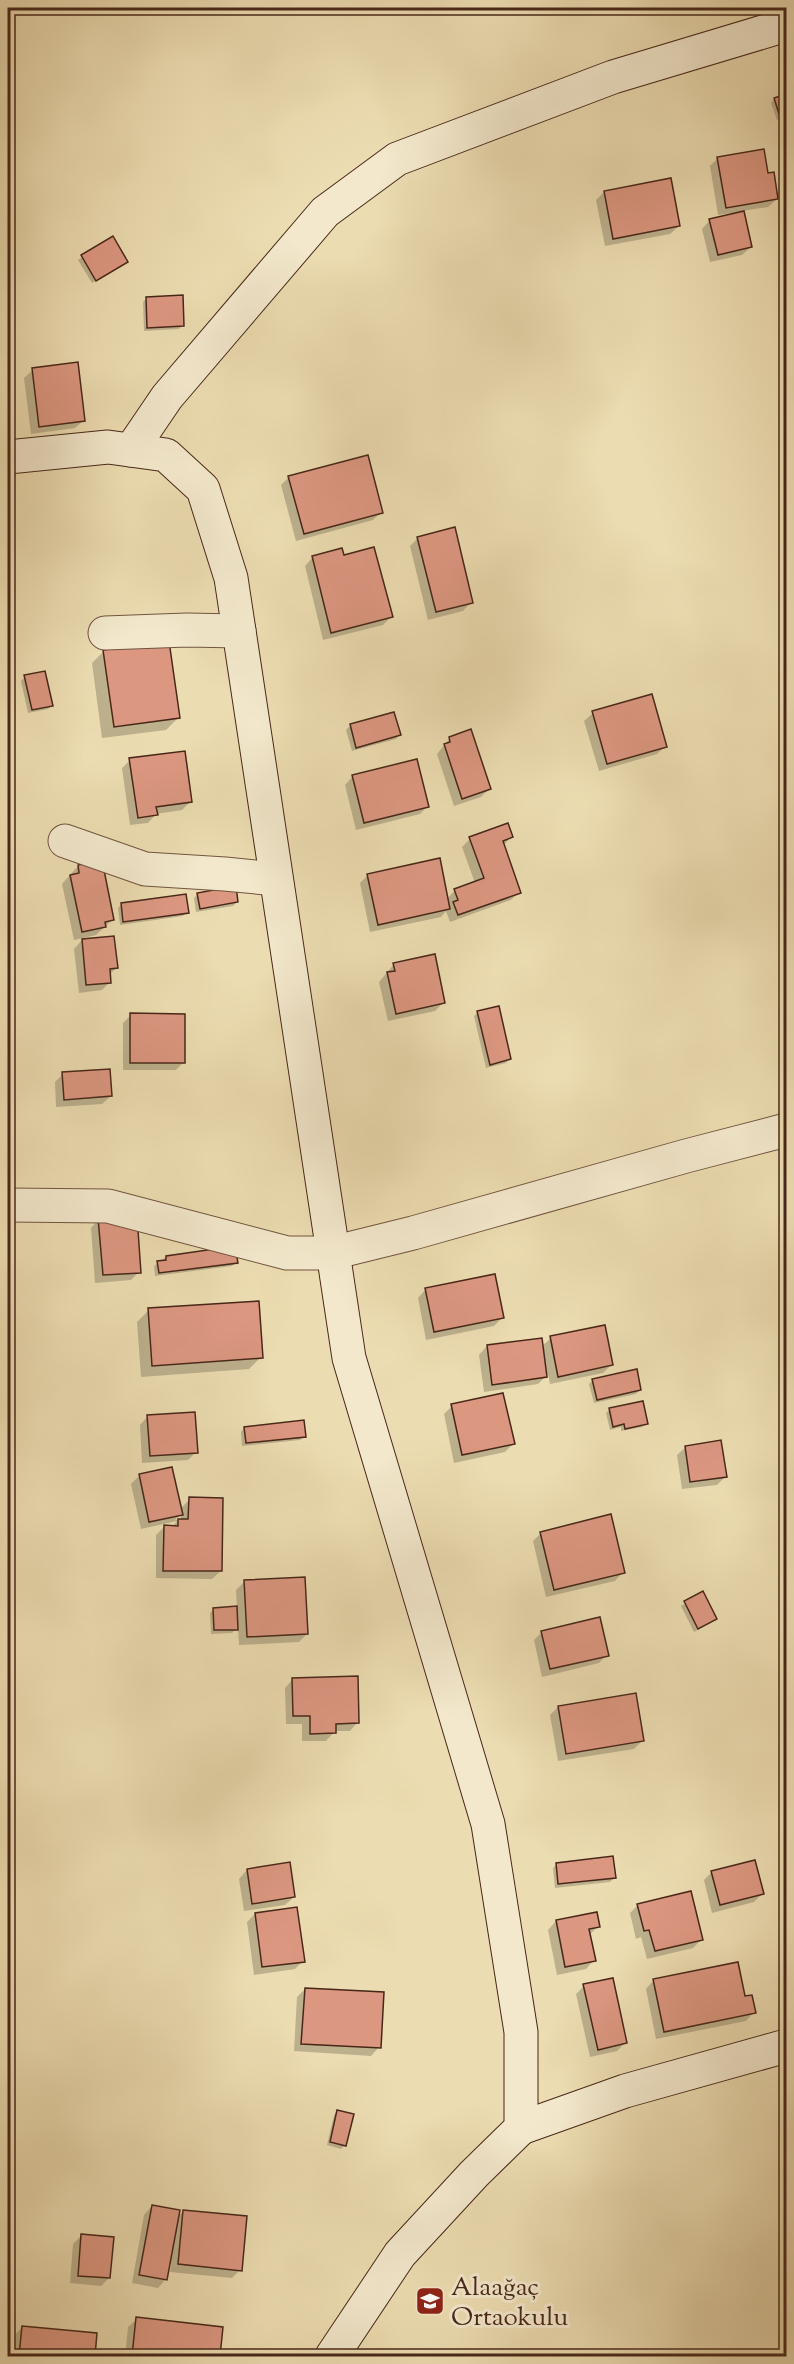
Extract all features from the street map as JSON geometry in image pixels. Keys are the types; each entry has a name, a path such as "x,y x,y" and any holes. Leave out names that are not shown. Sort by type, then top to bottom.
{"street":[{"path":"131,450 166,398 325,212 397,159 613,77 786,26"},
{"path":"8,457 108,447 165,455 203,489 231,578 349,1358 488,1824 522,2032 521,2128"},
{"path":"105,633 239,631"},
{"path":"65,841 145,869 225,873 276,879"},
{"path":"8,1205 108,1206 287,1253 333,1253 786,1130"},
{"path":"332,2356 400,2254 521,2128 625,2091 786,2046"}],"building":[{"path":"786,94 786,115 780,117 774,98"},
{"path":"764,149 768,173 774,172 778,199 726,208 717,157"},
{"path":"671,178 680,226 613,239 604,191"},
{"path":"744,211 752,247 718,255 709,219"},
{"path":"113,236 128,262 96,281 81,255"},
{"path":"183,295 184,326 147,328 146,297"},
{"path":"78,362 85,421 39,427 32,368"},
{"path":"368,455 383,513 304,534 288,476"},
{"path":"455,527 473,603 436,612 417,537"},
{"path":"374,547 393,617 331,633 312,556 342,548 344,555"},
{"path":"169,641 180,718 114,727 103,650"},
{"path":"45,671 53,706 32,710 24,675"},
{"path":"652,694 667,747 607,764 592,711"},
{"path":"394,712 401,735 356,748 350,724"},
{"path":"471,729 491,789 462,799 444,744 450,742 449,737"},
{"path":"185,751 192,802 156,807 158,815 138,818 129,758"},
{"path":"417,759 429,807 364,823 352,775"},
{"path":"508,823 513,837 503,841 521,893 458,915 453,902 458,900 454,889 484,878 469,837"},
{"path":"440,858 450,909 378,925 367,874"},
{"path":"102,860 114,920 105,922 106,927 82,932 70,875 79,873 78,865"},
{"path":"236,886 238,902 200,909 197,893"},
{"path":"186,894 189,913 123,922 121,903"},
{"path":"114,936 118,968 110,969 111,983 86,985 82,939"},
{"path":"435,954 445,1003 396,1014 387,972 395,971 393,963"},
{"path":"499,1006 511,1059 490,1065 477,1011"},
{"path":"130,1013 185,1014 185,1063 130,1063"},
{"path":"110,1069 112,1096 64,1100 62,1072"},
{"path":"137,1216 141,1273 103,1275 98,1218"},
{"path":"235,1246 238,1263 159,1273 157,1261 166,1260 166,1256"},
{"path":"495,1274 504,1318 434,1332 425,1288"},
{"path":"259,1301 263,1358 152,1366 148,1308"},
{"path":"605,1325 613,1365 558,1377 550,1336"},
{"path":"542,1338 547,1377 492,1385 487,1345"},
{"path":"637,1369 641,1390 597,1400 592,1379"},
{"path":"503,1393 515,1444 462,1455 451,1404"},
{"path":"643,1401 648,1424 625,1429 624,1424 613,1427 609,1408"},
{"path":"195,1412 198,1453 150,1456 147,1415"},
{"path":"304,1420 306,1437 246,1443 244,1427"},
{"path":"721,1440 727,1477 690,1482 685,1446"},
{"path":"172,1467 183,1515 149,1522 139,1474"},
{"path":"189,1497 223,1498 222,1571 163,1571 164,1525 178,1526 178,1519 188,1519"},
{"path":"611,1514 625,1573 554,1590 540,1532"},
{"path":"305,1577 308,1634 247,1637 244,1580"},
{"path":"703,1591 717,1619 698,1629 684,1601"},
{"path":"237,1606 238,1630 214,1630 213,1608"},
{"path":"600,1617 609,1656 550,1669 541,1631"},
{"path":"358,1676 359,1723 336,1724 336,1733 310,1734 310,1716 293,1716 292,1678"},
{"path":"636,1693 644,1741 566,1754 558,1706"},
{"path":"613,1856 616,1878 558,1884 556,1863"},
{"path":"755,1860 764,1894 720,1905 711,1871"},
{"path":"290,1862 295,1897 252,1904 247,1869"},
{"path":"691,1891 703,1940 655,1951 649,1930 644,1931 637,1904"},
{"path":"297,1907 305,1962 262,1967 255,1913"},
{"path":"597,1912 600,1927 589,1929 596,1961 565,1967 556,1920"},
{"path":"738,1962 745,1996 752,1995 756,2013 664,2032 653,1979"},
{"path":"613,1978 627,2043 598,2050 583,1984"},
{"path":"305,1988 384,1992 381,2048 301,2044"},
{"path":"337,2110 354,2114 346,2146 330,2142"},
{"path":"152,2205 180,2210 167,2280 139,2275"},
{"path":"183,2210 247,2216 242,2271 178,2264"},
{"path":"81,2234 114,2237 110,2278 78,2276"},
{"path":"136,2317 223,2327 220,2356 132,2356"},
{"path":"22,2326 97,2333 95,2356 19,2356"}],"place":[{"name":"Alaağaç Ortaokulu","path":"430,2301"}]}
